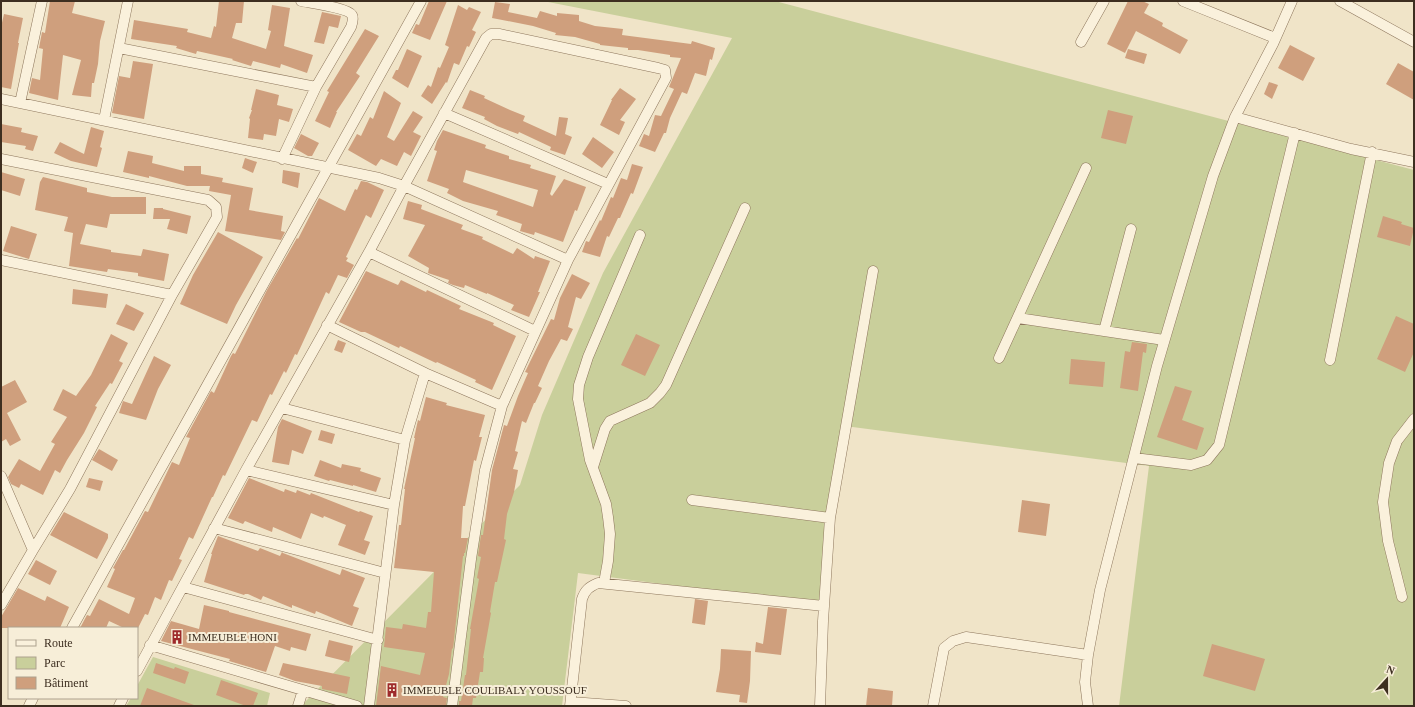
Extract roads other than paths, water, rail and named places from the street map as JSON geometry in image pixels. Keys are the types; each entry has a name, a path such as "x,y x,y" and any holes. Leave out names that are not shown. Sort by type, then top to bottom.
{"street":[{"path":"20,103 42,1"},
{"path":"104,120 128,1"},
{"path":"282,159 316,87 351,28 353,17 351,13 343,10 301,1"},
{"path":"73,627 421,1"},
{"path":"1080,42 1104,1"},
{"path":"1183,1 1276,38"},
{"path":"1088,706 1086,682 1088,655 1100,590 1164,340 1213,176 1235,116 1276,38 1292,1"},
{"path":"1340,1 1414,42"},
{"path":"138,669 214,528 369,252 486,38 491,34 499,34 658,68 665,70 666,78 568,260 502,406 486,470 471,559 452,706"},
{"path":"119,48 316,87"},
{"path":"1,99 282,159 379,178 404,186 568,260"},
{"path":"444,113 608,184"},
{"path":"1235,116 1351,149 1372,152 1414,162"},
{"path":"1134,458 1191,465 1207,460 1219,445 1295,133"},
{"path":"1330,360 1372,152"},
{"path":"1,159 208,200 216,207 217,217 172,296 70,489 1,605"},
{"path":"999,358 1086,168"},
{"path":"593,467 604,430 610,421 650,403 660,394 666,385 745,208"},
{"path":"1104,331 1131,229"},
{"path":"604,583 608,561 610,534 606,504 590,460 578,399 579,385 588,357 640,235"},
{"path":"369,252 535,331"},
{"path":"1,260 172,296"},
{"path":"820,706 824,606 830,518 872,271"},
{"path":"1018,318 1164,340"},
{"path":"327,325 425,373 502,406"},
{"path":"369,706 394,505 405,440 425,373"},
{"path":"282,408 405,440"},
{"path":"1402,597 1388,541 1383,502 1389,463 1397,441 1414,419"},
{"path":"246,470 394,505"},
{"path":"1,476 33,550"},
{"path":"692,500 830,518"},
{"path":"214,528 385,573"},
{"path":"626,706 570,704 582,599 590,586 598,583 604,583 824,606"},
{"path":"183,586 378,640"},
{"path":"933,706 944,648 953,641 966,637 1088,655"},
{"path":"150,645 357,706"},
{"path":"298,706 303,690"}],"place":[{"name":"IMMEUBLE HONI","path":"177,637"},
{"name":"IMMEUBLE COULIBALY YOUSSOUF","path":"392,690"}]}
